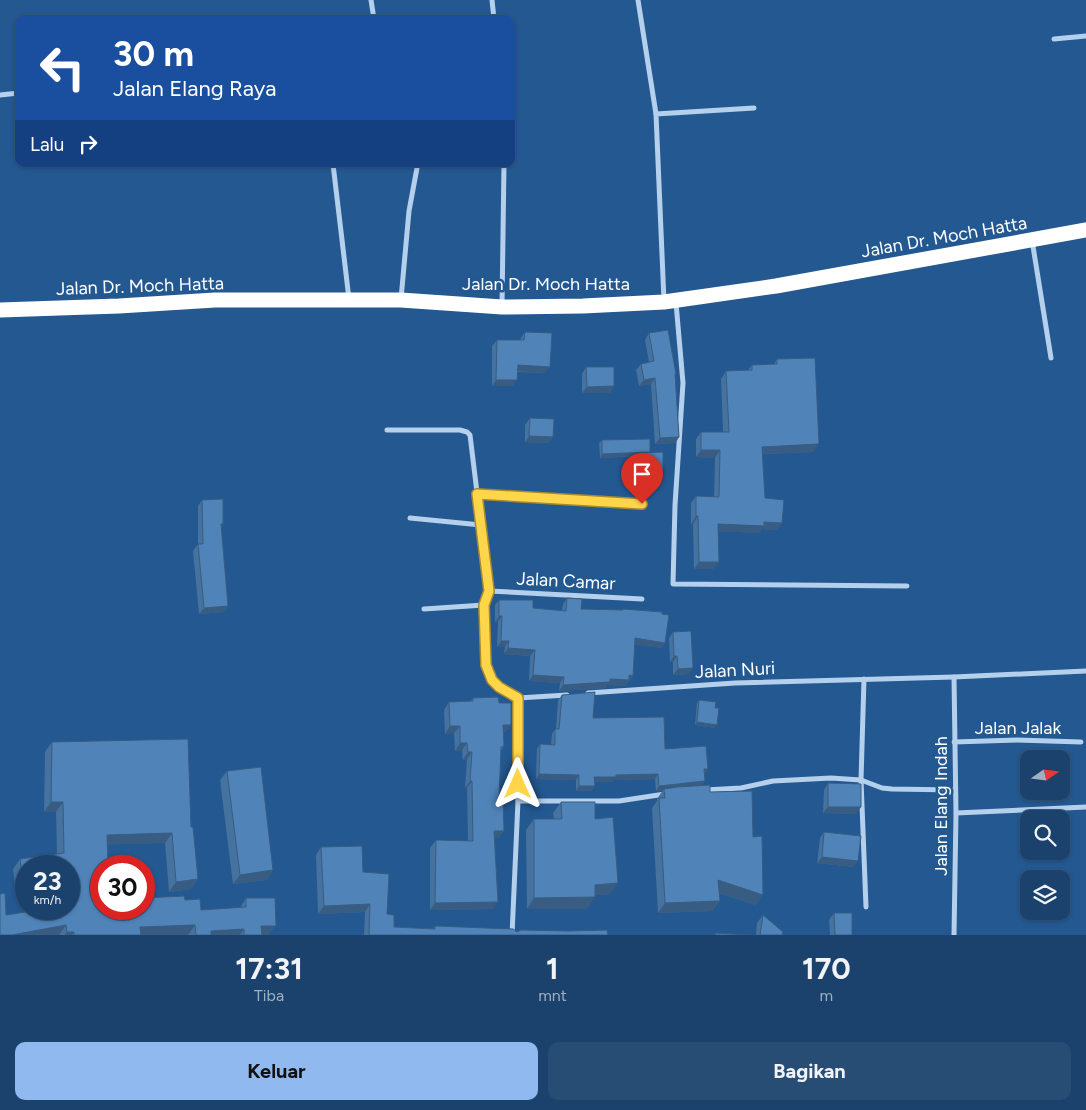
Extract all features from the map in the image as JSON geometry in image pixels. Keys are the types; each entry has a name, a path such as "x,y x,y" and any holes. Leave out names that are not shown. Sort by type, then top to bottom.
{"highway":[{"name":"Jalan Dr. Moch Hatta","path":"0,310 119,306 215,300 400,300 502,307 583,306 670,301 776,286 1086,230"}],"street":[{"path":"371,0 373,15"},
{"path":"492,0 494,15"},
{"path":"638,0 656,114 670,301 684,383 675,505 672,584 907,586"},
{"path":"1054,39 1086,36"},
{"path":"0,95 15,93"},
{"path":"656,114 754,108"},
{"path":"333,167 349,300"},
{"path":"502,307 504,167"},
{"path":"400,300 409,211 417,168"},
{"path":"1032,240 1051,358"},
{"path":"387,430 460,430 467,432 470,436 484,564 489,591 484,605 486,665 489,674 499,687 518,698 518,801 512,935"},
{"path":"477,494 642,504"},
{"path":"410,518 481,525"},
{"name":"Jalan Camar","path":"489,591 642,599"},
{"path":"424,609 484,605"},
{"name":"Jalan Nuri","path":"518,698 734,683 1086,671"},
{"name":"Jalan Elang Indah","path":"954,677 954,790 956,813 954,935"},
{"path":"864,679 862,780 866,907"},
{"name":"Jalan Jalak","path":"954,742 1017,740 1081,742"},
{"path":"696,791 741,788 773,781 831,778 862,780 872,785 892,789 954,790"},
{"path":"518,801 619,801 669,793"},
{"path":"956,813 1086,807"}],"building":[{"path":"668,330 676,374 679,437 660,438 655,378 644,380 641,364 654,361 649,333"},
{"path":"525,332 552,333 550,367 518,365 517,380 496,380 497,340 524,340"},
{"path":"815,358 819,444 762,447 765,498 784,500 782,523 764,522 764,526 718,524 719,562 699,562 696,496 719,497 720,450 701,450 701,432 729,432 726,371 752,370 752,365 777,364 777,359"},
{"path":"586,367 614,367 614,386 587,387"},
{"path":"530,418 554,419 553,437 529,436"},
{"path":"650,439 650,452 602,454 602,440"},
{"path":"663,452 663,470 640,471 639,453"},
{"path":"223,499 223,524 221,524 228,606 204,608 198,544 203,544 202,500"},
{"path":"567,598 582,599 581,609 623,609 662,612 662,614 669,615 665,643 635,638 633,676 629,675 629,680 610,679 610,682 563,685 564,677 533,675 535,650 508,648 509,641 501,641 502,616 499,616 499,600 533,600 533,608 566,611"},
{"path":"691,631 693,668 678,669 677,656 674,656 673,632"},
{"path":"595,692 593,718 664,717 665,749 706,746 708,769 704,769 705,781 659,786 658,774 616,775 616,777 594,777 595,786 579,786 579,775 539,774 540,744 555,745 555,729 559,729 562,695"},
{"path":"498,697 499,703 511,703 511,725 503,725 504,746 501,747 499,799 503,799 504,831 494,831 498,902 435,903 436,840 473,841 472,781 470,781 472,752 468,752 467,743 460,743 460,726 450,726 449,702 473,701 473,698"},
{"path":"699,700 716,702 715,708 719,708 717,725 697,722"},
{"path":"188,739 191,827 193,827 198,879 176,882 172,833 107,835 108,855 90,855 90,920 155,920 155,897 184,896 185,900 200,899 201,910 246,907 246,898 275,898 276,926 261,926 262,935 244,935 244,929 211,931 211,935 196,935 195,925 140,927 141,935 74,935 74,932 67,932 66,925 12,935 0,935 0,894 5,893 6,915 15,914 15,920 80,920 80,855 49,855 64,853 63,802 51,802 52,742"},
{"path":"261,767 273,870 240,875 227,771"},
{"path":"828,783 861,784 861,807 828,807"},
{"path":"710,785 710,792 752,791 753,837 762,836 763,895 718,880 720,901 665,903 659,798 665,798 664,789"},
{"path":"561,802 595,802 595,819 613,817 618,883 595,885 595,897 534,898 534,819 562,819"},
{"path":"824,832 861,836 858,861 822,857"},
{"path":"362,846 363,872 389,874 387,914 394,915 394,927 435,929 435,926 513,929 517,932 521,930 607,930 608,935 369,935 370,904 324,906 321,847"},
{"path":"834,913 852,913 852,935 835,935"},
{"path":"763,915 783,932 782,935 760,935"},
{"path":"715,933 751,935 715,935"}],"route":[{"path":"518,784 518,698 499,687 492,680 486,665 484,605 489,591 484,564 477,494 642,504"}]}
